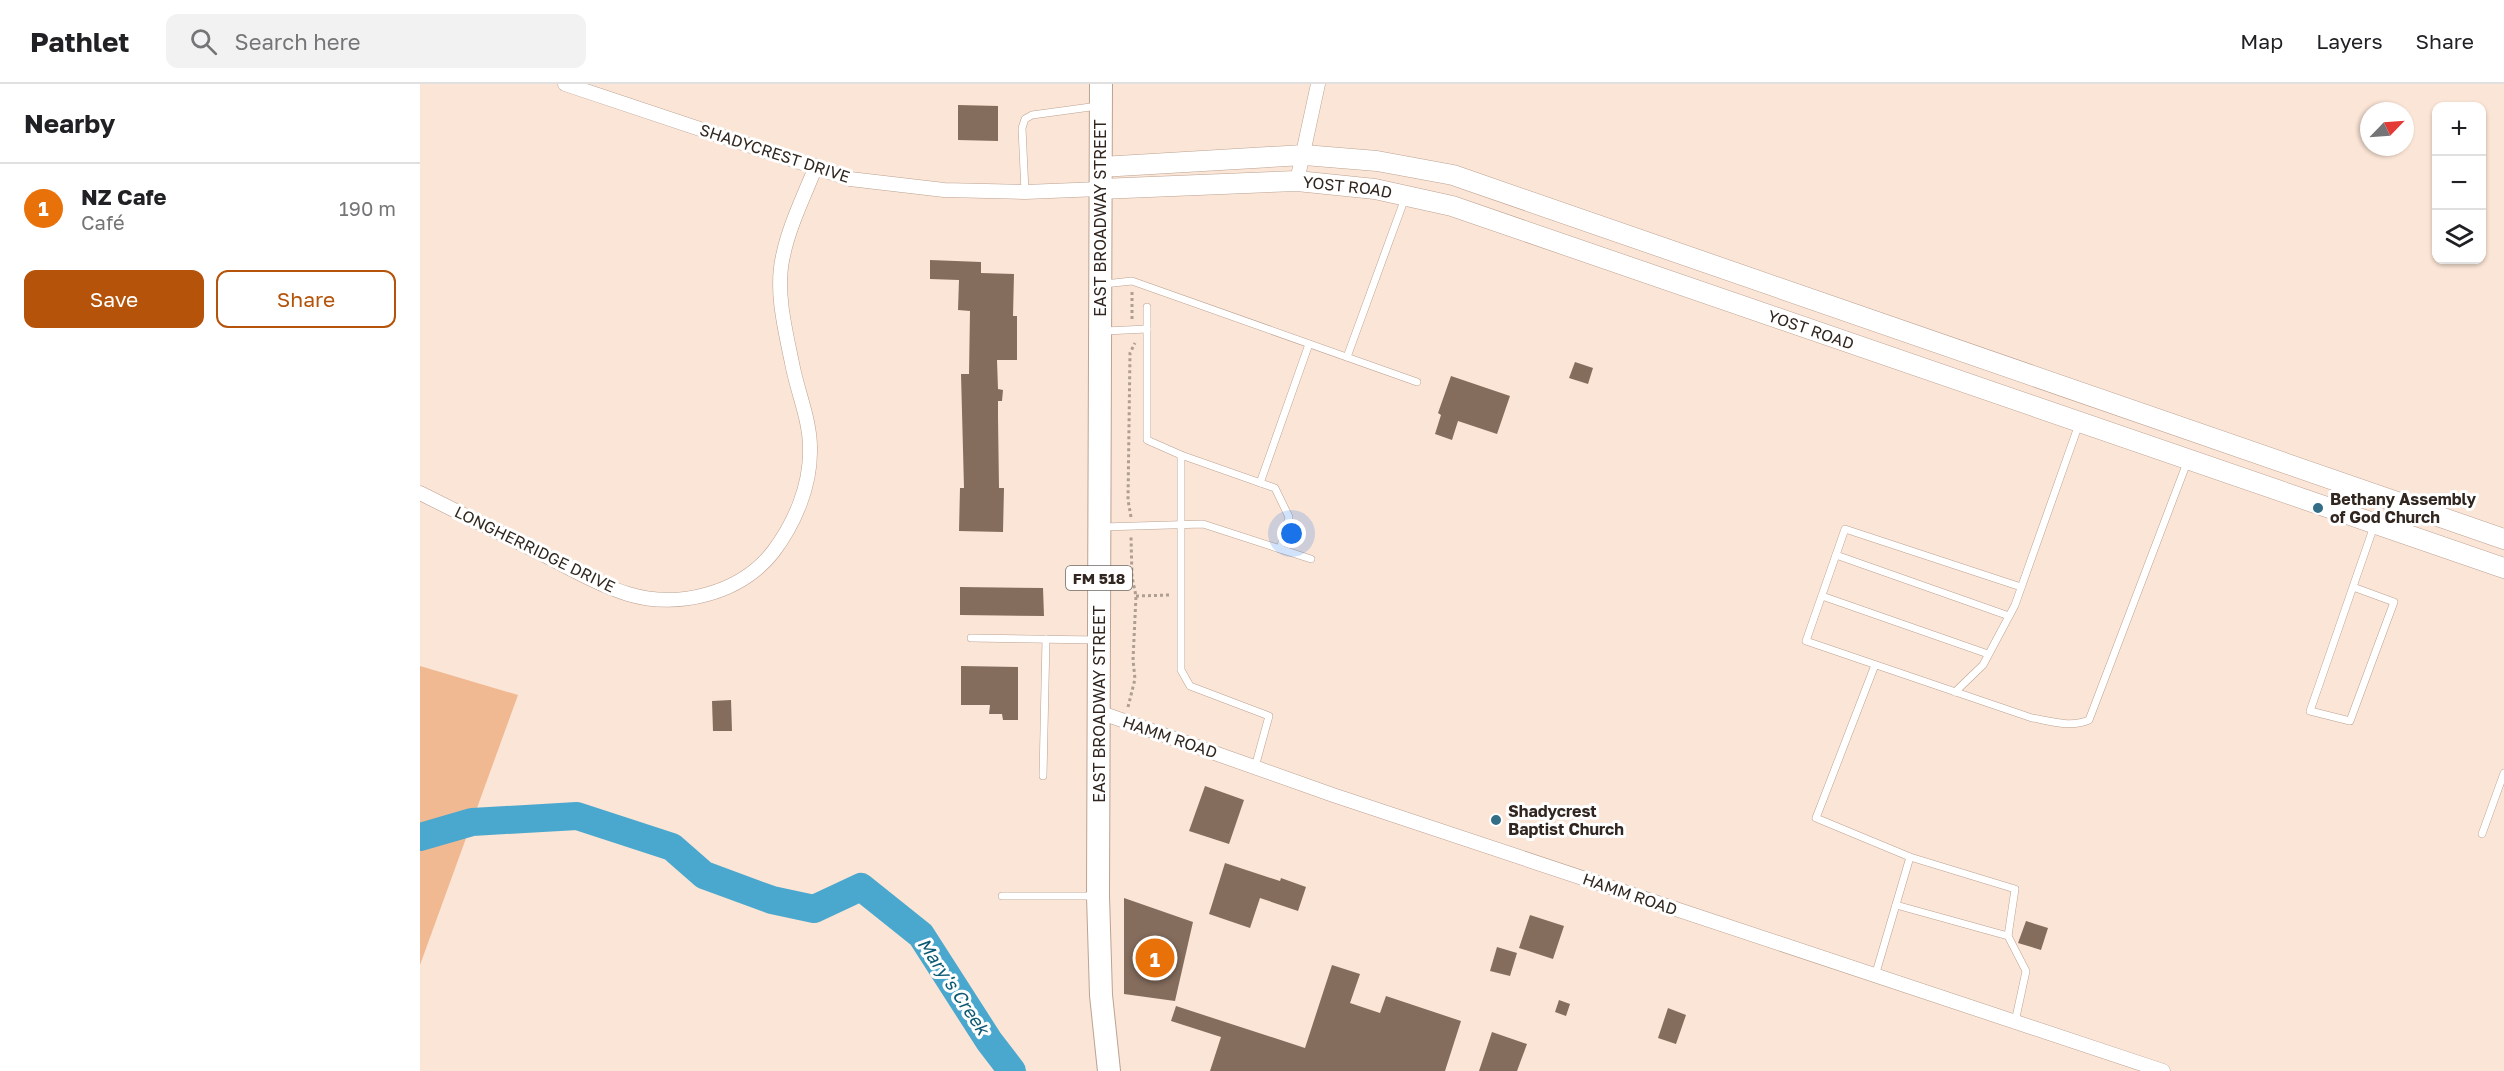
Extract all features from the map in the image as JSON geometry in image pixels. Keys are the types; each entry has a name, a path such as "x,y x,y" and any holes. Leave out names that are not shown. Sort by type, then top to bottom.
{"main road":[{"name":"EAST BROADWAY STREET","path":"1101,95 1098,896 1101,995 1109,1071"},
{"name":"YOST ROAD","path":"1100,178 1304,155 1377,161 1453,175 2504,539"},
{"path":"1406,196 1414,168"},
{"name":"YOST ROAD","path":"1100,178 1297,181 1375,189 1452,206 2504,568"},
{"path":"1641,270 1651,244"},
{"path":"1926,368 1936,342"}],"street":[{"name":"SHADYCREST DRIVE","path":"565,84 850,178 907,187 1025,192 1100,178"},
{"path":"1297,181 1318,84"},
{"name":"LONGHERRIDGE DRIVE","path":"420,493 629,594 658,599 681,599 715,594 737,582 767,560 787,534 807,484 811,447 792,367 780,294 783,256 816,166"},
{"name":"HAMM ROAD","path":"1099,712 1875,976 2163,1071"}],"lane":[{"path":"1025,192 1022,128 1025,119 1101,95"},
{"path":"1347,357 1406,196"},
{"path":"1100,284 1132,281 1417,382"},
{"path":"1147,308 1147,440 1181,455 1275,488 1289,517 1280,549"},
{"path":"1100,332 1147,329"},
{"path":"1260,483 1308,344"},
{"path":"1955,692 1983,665 2009,616 2080,422"},
{"path":"1181,455 1181,670 1190,686 1269,716 1256,767"},
{"path":"2021,587 1845,529 1806,640 2032,718 2068,724 2080,724 2089,720 2188,459"},
{"path":"2353,587 2394,602 2350,721 2310,711 2374,523"},
{"path":"1099,528 1203,524 1311,560"},
{"path":"1836,555 2009,616"},
{"path":"1822,596 1988,654"},
{"path":"971,638 1099,640"},
{"path":"1043,776 1046,639"},
{"path":"1875,665 1816,818 1910,857 2015,889 2008,936 2026,971 2014,1022"},
{"path":"2482,834 2504,773"},
{"path":"1875,976 1910,857"},
{"path":"1002,896 1098,896"},
{"path":"1896,905 2008,936"}],"path":[{"path":"1125,722 1135,679 1132,660 1136,596 1130,556 1131,526 1128,500 1130,353 1136,344 1133,329 1132,281"},
{"path":"1136,596 1180,595"}],"shaded area":[{"path":"420,666 518,695 420,965"}],"building":[{"path":"958,105 998,106 998,141 958,140"},
{"path":"930,260 981,262 981,273 1014,274 1013,316 1017,316 1017,360 997,360 998,389 1003,390 1002,401 998,401 998,417 999,488 1004,488 1003,532 959,531 960,488 964,488 961,374 969,374 970,311 958,310 959,280 930,279"},
{"path":"1575,362 1593,368 1588,384 1569,378"},
{"path":"1451,376 1510,396 1497,434 1458,421 1452,440 1435,434 1441,415 1438,413"},
{"path":"960,587 1043,588 1044,616 960,615"},
{"path":"961,666 1018,667 1018,720 1003,720 1002,714 989,714 990,705 961,705"},
{"path":"731,700 732,731 713,731 712,701"},
{"path":"1205,786 1244,800 1229,844 1189,831"},
{"path":"1225,863 1306,887 1298,911 1260,898 1250,928 1209,914"},
{"path":"1124,898 1193,922 1175,1001 1124,994"},
{"path":"1530,915 1564,926 1553,959 1519,948"},
{"path":"2026,921 2048,928 2041,950 2018,943"},
{"path":"1497,947 1517,953 1510,976 1490,971"},
{"path":"1332,965 1360,974 1350,1003 1380,1013 1386,996 1461,1021 1445,1071 1210,1071 1221,1037 1171,1021 1176,1006 1305,1048"},
{"path":"1559,1000 1570,1004 1566,1016 1555,1012"},
{"path":"1668,1008 1686,1015 1676,1044 1658,1038"},
{"path":"1492,1032 1527,1044 1517,1071 1479,1071"}],"waterway":[{"name":"Mary's Creek","path":"420,837 472,822 577,816 672,847 704,875 772,900 814,909 861,887 921,935 989,1041 1012,1071"}],"place":[{"name":"Bethany Assembly of God Church","path":"2318,508"},
{"name":"Shadycrest Baptist Church","path":"1496,820"},
{"name":"NZ Cafe","path":"1155,958"}]}
